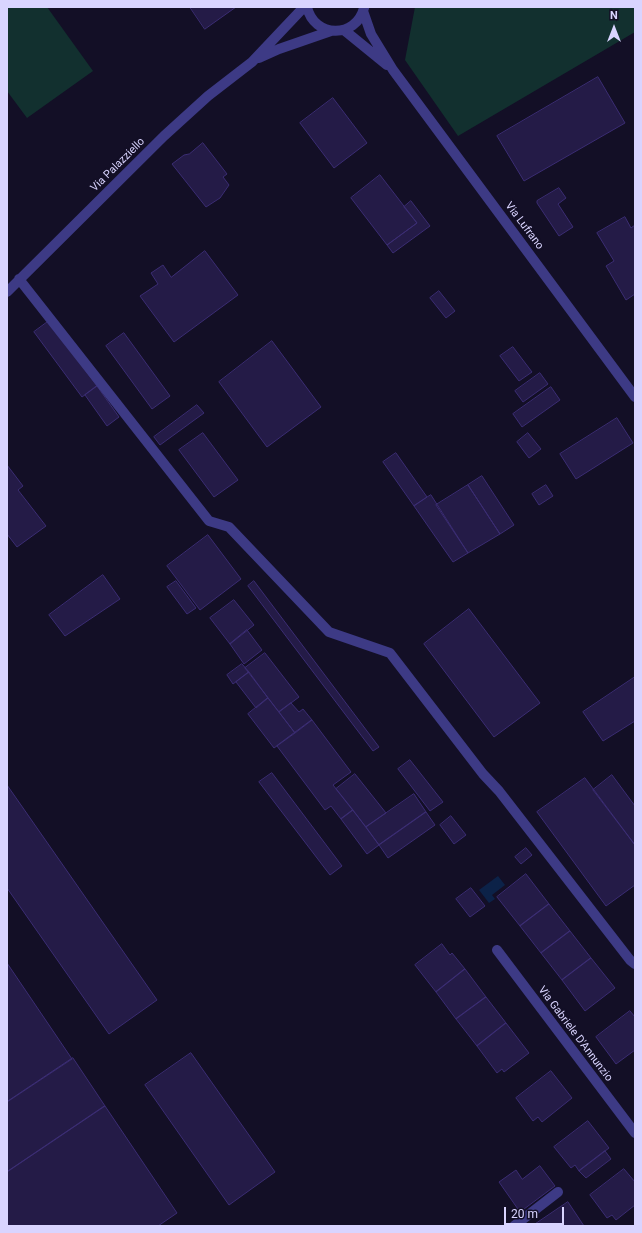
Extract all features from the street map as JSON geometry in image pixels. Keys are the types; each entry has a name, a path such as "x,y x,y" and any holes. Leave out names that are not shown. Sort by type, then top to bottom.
{"street":[{"name":"Via Palazziello","path":"7,292 164,136 208,96 252,62 304,7"},
{"path":"307,7 308,13 314,22 322,28 331,31"},
{"path":"344,30 355,23 363,9"},
{"name":"Via Lufrano","path":"363,9 371,34 393,70 635,397"},
{"name":"Via Palazziello","path":"252,62 279,48 331,31 344,30"},
{"name":"Via Lufrano","path":"344,30 393,70"},
{"path":"19,279 209,521 229,528 329,632 390,653 483,774 499,791 630,960 635,964"},
{"name":"Via Gabriele D'Annunzio","path":"497,950 635,1133"},
{"path":"514,1226 558,1192"}],"green space":[{"path":"7,7 47,7 93,71 27,118 7,91"},
{"path":"415,7 635,7 635,32 458,136 405,60"}],"water":[{"path":"498,876 505,885 492,895 495,899 489,903 479,890"}],"building":[{"path":"190,7 236,7 205,29"},
{"path":"598,77 625,123 524,181 497,136"},
{"path":"333,98 367,143 334,168 300,123"},
{"path":"203,143 227,174 223,177 229,185 220,198 206,207 172,164 184,155 189,154"},
{"path":"380,175 417,223 387,245 351,198"},
{"path":"559,188 566,198 558,204 573,227 559,236 537,201"},
{"path":"411,201 430,226 393,253 387,245 417,223 404,207"},
{"path":"625,217 631,228 635,225 635,294 626,300 606,266 614,261 597,233"},
{"path":"205,251 238,295 174,342 140,296 158,284 151,273 163,265 171,277"},
{"path":"439,291 455,311 446,318 430,298"},
{"path":"49,321 97,386 82,397 34,332"},
{"path":"124,333 170,396 152,409 106,346"},
{"path":"272,341 321,407 267,447 219,382"},
{"path":"513,347 532,372 519,381 500,356"},
{"path":"540,373 548,384 523,402 515,391"},
{"path":"97,386 119,417 107,426 85,395"},
{"path":"551,387 560,400 522,427 513,414"},
{"path":"197,405 204,413 160,445 154,437"},
{"path":"617,418 633,443 576,479 560,454"},
{"path":"203,433 238,480 214,497 179,450"},
{"path":"528,433 541,449 529,458 517,442"},
{"path":"396,453 427,497 414,506 383,462"},
{"path":"7,465 23,486 18,490 46,526 17,547 7,534"},
{"path":"482,476 514,525 500,534 468,485"},
{"path":"468,485 500,534 468,553 436,505"},
{"path":"546,485 553,496 539,505 532,494"},
{"path":"431,495 468,553 453,562 414,506"},
{"path":"208,535 241,579 200,610 167,566"},
{"path":"103,575 120,599 65,636 49,615"},
{"path":"176,581 196,608 187,614 167,587"},
{"path":"254,581 379,747 373,751 248,586"},
{"path":"234,600 254,625 230,644 210,618"},
{"path":"469,609 540,703 494,737 424,644"},
{"path":"247,630 262,650 244,664 230,644"},
{"path":"265,653 299,697 279,712 245,668"},
{"path":"242,664 249,672 233,684 227,675"},
{"path":"249,672 268,698 256,708 236,682"},
{"path":"635,677 635,721 603,741 583,712"},
{"path":"268,698 295,733 274,748 248,714"},
{"path":"291,703 299,712 303,709 312,720 295,733 279,712"},
{"path":"312,720 351,772 333,785 353,810 341,819 331,806 325,810 277,746"},
{"path":"410,760 443,802 430,811 398,769"},
{"path":"272,773 342,866 330,875 259,782"},
{"path":"355,774 386,813 366,827 336,789"},
{"path":"612,775 635,806 635,845 593,790"},
{"path":"585,778 635,845 635,885 606,906 537,812"},
{"path":"7,785 157,1000 109,1034 7,888"},
{"path":"414,794 426,812 379,845 366,827"},
{"path":"353,810 379,845 367,854 341,819"},
{"path":"426,812 435,825 388,858 379,845"},
{"path":"451,816 466,835 454,844 440,825"},
{"path":"526,848 532,855 521,864 515,857"},
{"path":"526,874 549,904 520,926 497,897"},
{"path":"471,888 485,906 470,917 456,899"},
{"path":"549,904 570,931 541,953 520,926"},
{"path":"570,931 591,958 562,980 541,953"},
{"path":"442,944 450,955 452,953 465,969 436,992 415,965"},
{"path":"591,958 615,988 585,1011 562,980"},
{"path":"7,963 72,1059 7,1102"},
{"path":"465,969 486,997 456,1019 436,992"},
{"path":"486,997 506,1023 477,1046 456,1019"},
{"path":"630,1011 635,1017 635,1050 616,1064 596,1037"},
{"path":"506,1023 529,1053 504,1072 502,1069 497,1073 477,1046"},
{"path":"191,1053 275,1172 229,1205 145,1085"},
{"path":"73,1058 105,1106 7,1172 7,1102"},
{"path":"551,1071 572,1098 542,1122 538,1117 533,1121 516,1098"},
{"path":"105,1106 177,1213 158,1226 7,1226 7,1172"},
{"path":"588,1121 609,1148 579,1171 575,1165 571,1168 554,1147"},
{"path":"605,1151 611,1159 586,1178 579,1171"},
{"path":"540,1166 555,1186 520,1212 499,1182 516,1170 522,1179"},
{"path":"624,1169 635,1182 635,1205 616,1220 612,1215 607,1218 590,1195"},
{"path":"568,1202 584,1226 534,1226 534,1225"}]}
